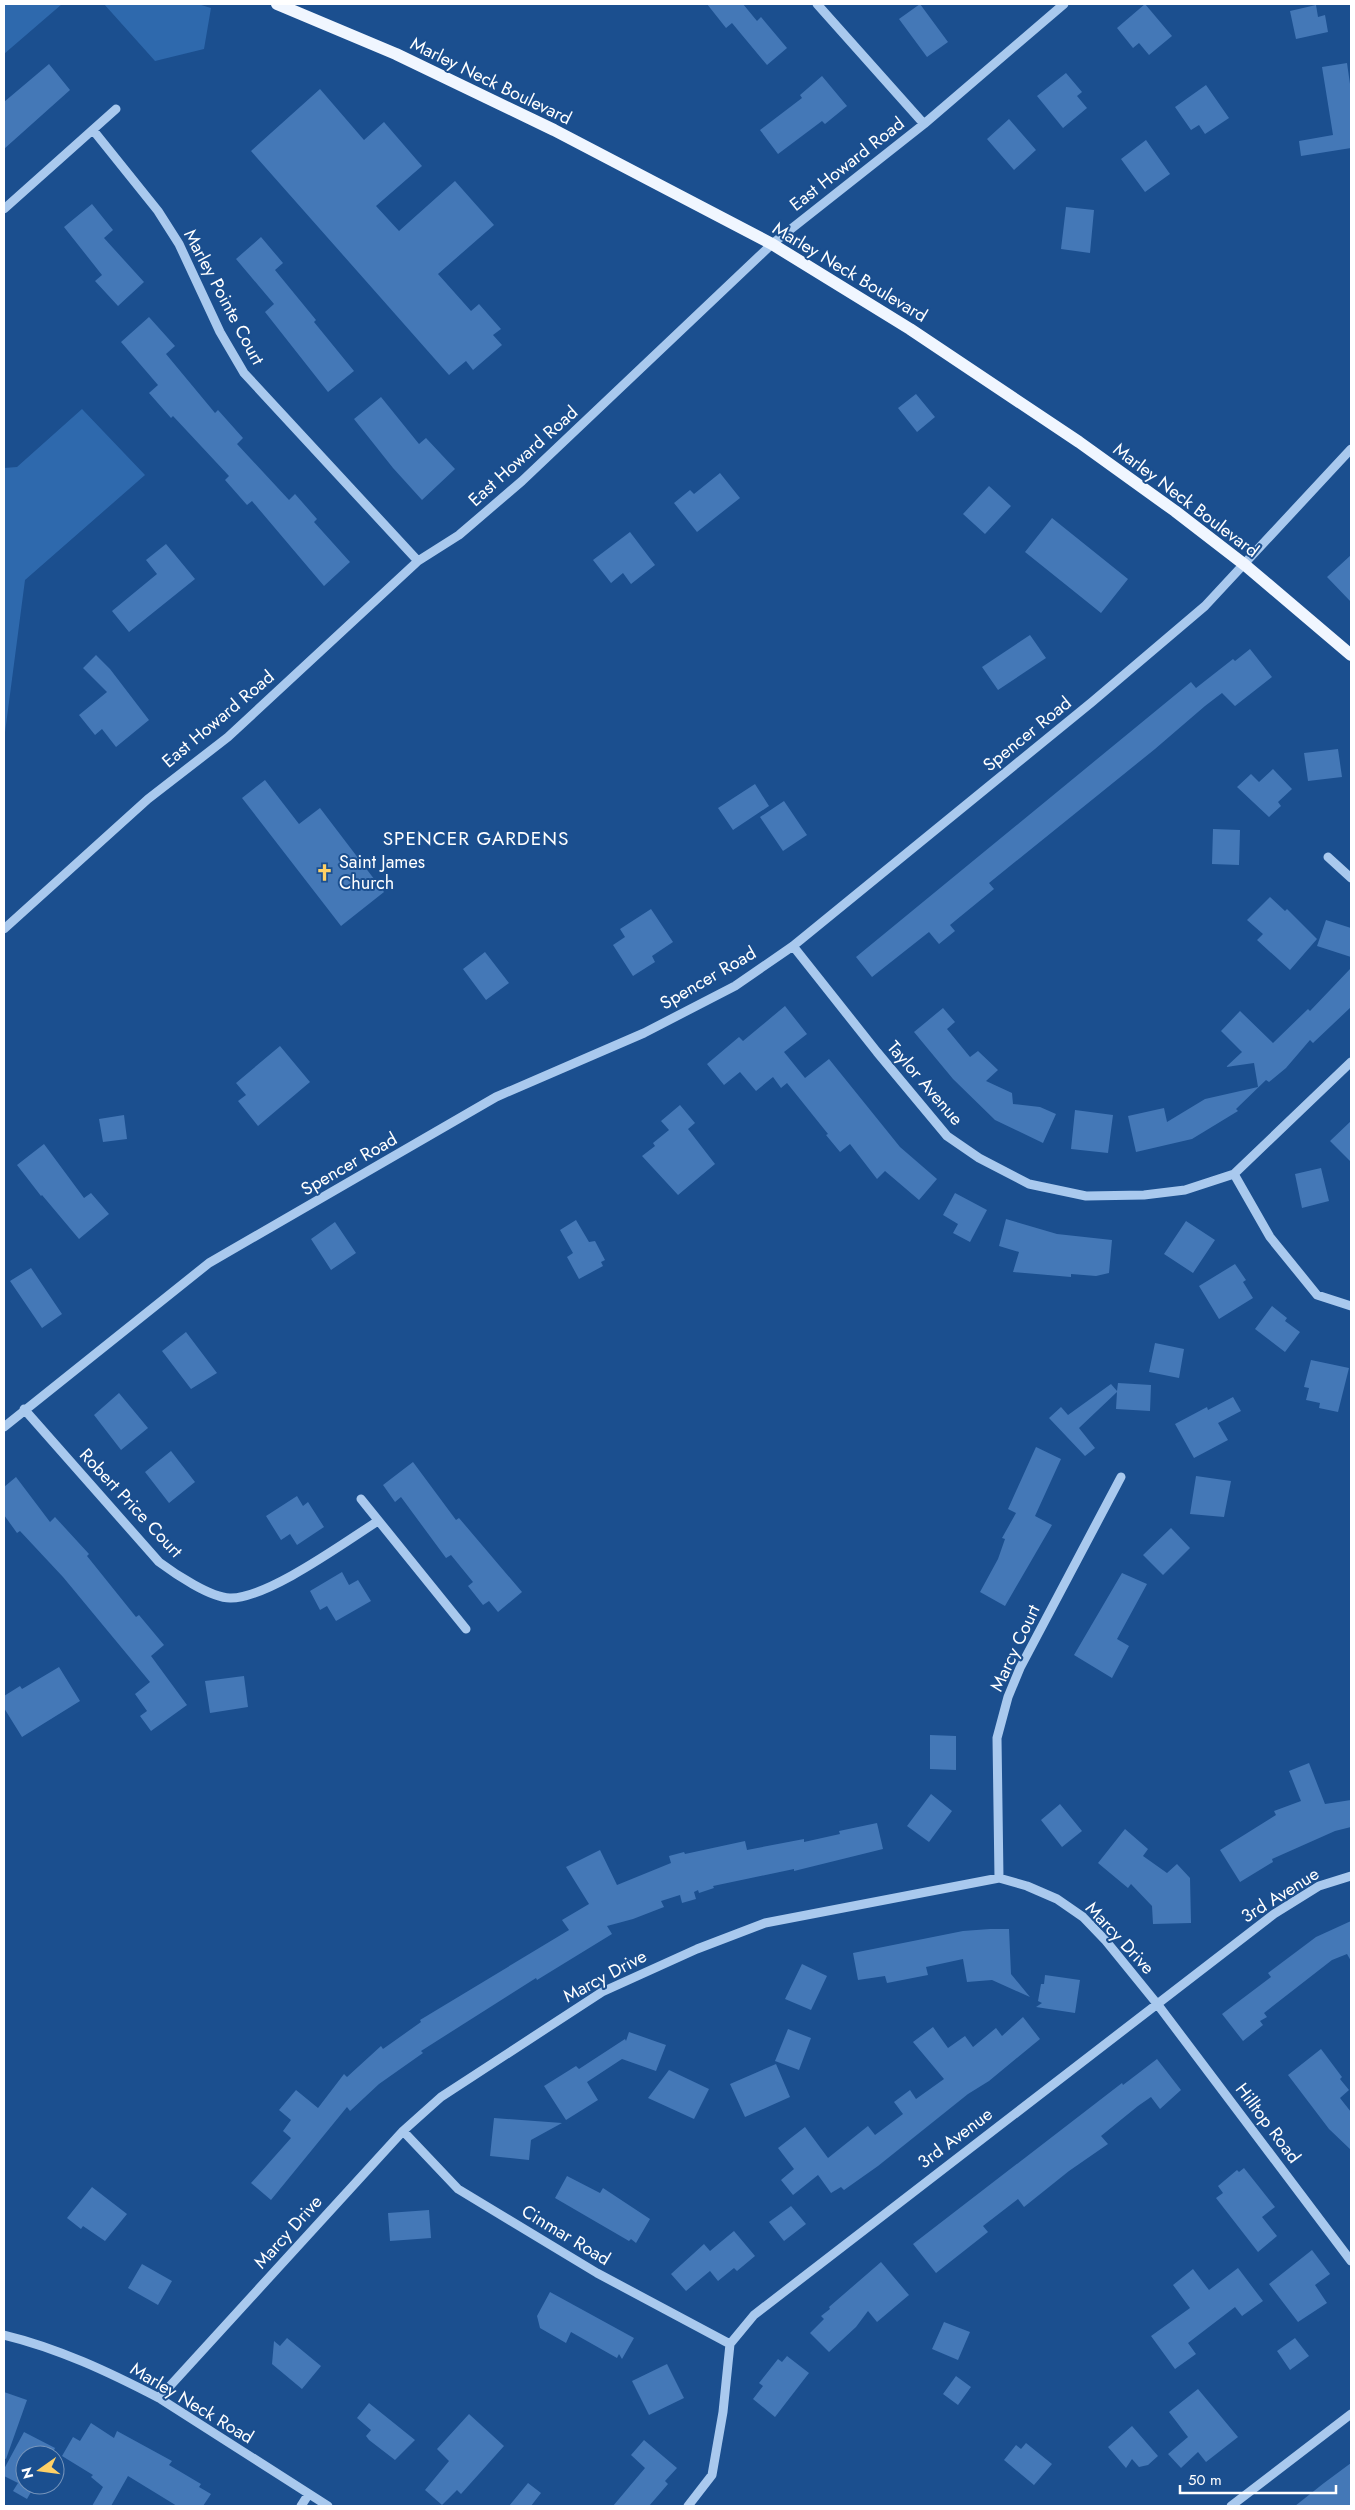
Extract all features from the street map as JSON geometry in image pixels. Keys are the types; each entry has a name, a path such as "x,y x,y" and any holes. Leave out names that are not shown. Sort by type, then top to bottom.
{"main road":[{"name":"Marley Neck Boulevard","path":"277,4 396,54 554,130 772,244 910,329 1001,388 1175,510 1245,565 1351,655"}],"street":[{"path":"816,4 924,124"},
{"name":"East Howard Road","path":"4,929 148,798 228,737 418,561 459,535 522,481 772,244 924,124 1064,4"},
{"path":"4,209 116,109"},
{"name":"Marley Pointe Court","path":"93,130 158,211 178,244 220,332 244,373 418,561"},
{"name":"Spencer Road","path":"4,1427 24,1409 210,1264 496,1096 644,1033 735,986 793,946 1092,702 1205,606 1351,449"},
{"path":"1328,857 1351,878"},
{"name":"Taylor Avenue","path":"793,946 947,1136 979,1158 1028,1184 1086,1196 1144,1195 1185,1190 1234,1174 1351,1062"},
{"path":"1234,1174 1270,1237 1318,1295 1351,1306"},
{"name":"Robert Price Court","path":"24,1409 159,1562 181,1579 230,1599 280,1582 378,1521"},
{"name":"Marcy Court","path":"999,1878 997,1738 1008,1698 1020,1668 1121,1477"},
{"path":"361,1499 466,1629"},
{"name":"3rd Avenue","path":"730,2344 754,2315 876,2218 1158,2005 1274,1914 1319,1886 1351,1876"},
{"name":"Marcy Drive","path":"159,2398 403,2130 441,2097 602,1992 696,1949 765,1923 999,1878 1027,1886 1056,1899 1083,1917 1106,1941 1158,2005"},
{"name":"Hilltop Road","path":"1158,2005 1351,2261"},
{"name":"Cinmar Road","path":"403,2130 458,2189 597,2273 730,2344"},
{"name":"Marley Neck Road","path":"4,2335 40,2344 159,2398 308,2495 328,2506"},
{"path":"688,2506 712,2475 723,2412 730,2344"},
{"path":"1231,2506 1351,2414"},
{"path":"301,2506 308,2495"}],"shaded area":[{"path":"4,4 62,4 4,54"},
{"path":"104,4 198,4 211,8 204,49 155,61"},
{"path":"82,409 145,475 25,580 4,740 4,468 17,467"}],"building":[{"path":"707,4 743,4 757,21 761,17 787,48 767,65 732,23 726,28"},
{"path":"920,4 948,42 927,57 899,19"},
{"path":"1145,4 1172,36 1149,55 1139,43 1133,48 1117,28"},
{"path":"1316,5 1318,17 1325,15 1328,32 1296,39 1290,11"},
{"path":"1347,63 1351,91 1351,148 1301,156 1299,141 1333,135 1322,67"},
{"path":"49,64 70,90 4,149 4,102"},
{"path":"1066,73 1082,92 1077,96 1087,108 1063,128 1037,96"},
{"path":"822,76 847,106 825,124 822,121 778,154 760,130 802,98 800,95"},
{"path":"1206,85 1229,118 1205,134 1199,125 1191,130 1175,107"},
{"path":"320,89 364,140 384,122 422,166 376,206 399,231 455,181 494,225 438,274 471,311 479,304 501,329 493,335 502,345 473,370 466,361 449,375 251,151"},
{"path":"1009,119 1036,150 1014,170 987,139"},
{"path":"1146,140 1170,174 1145,192 1121,159"},
{"path":"92,204 113,230 104,238 144,282 118,306 95,281 102,275 64,227"},
{"path":"1066,207 1094,210 1090,253 1061,249"},
{"path":"261,237 283,263 275,270 354,371 328,392 265,312 274,304 236,259"},
{"path":"149,317 175,346 166,354 215,413 218,410 243,438 237,444 289,500 295,494 317,519 314,522 350,562 324,586 252,501 247,505 225,480 229,476 173,416 171,418 149,393 158,385 121,342"},
{"path":"916,394 935,417 917,432 898,408"},
{"path":"381,397 419,444 426,438 455,469 422,500 393,468 354,419"},
{"path":"720,473 740,498 697,532 674,503 690,490 694,494"},
{"path":"989,486 1011,506 985,534 963,514"},
{"path":"1052,518 1128,579 1101,613 1025,552"},
{"path":"630,532 655,565 631,584 623,573 611,583 593,560"},
{"path":"166,544 195,579 129,632 112,611 157,574 146,560"},
{"path":"1351,555 1351,602 1327,577"},
{"path":"1030,635 1046,658 998,690 982,667"},
{"path":"1250,649 1272,677 1235,706 1222,693 989,883 994,889 950,925 955,931 939,944 929,932 872,977 856,957 1191,682 1196,688 1233,659 1235,661"},
{"path":"96,655 110,669 149,720 116,747 102,729 95,735 79,715 107,692 83,668"},
{"path":"1338,749 1342,777 1308,781 1304,753"},
{"path":"1273,769 1292,789 1278,802 1281,806 1269,817 1237,787 1251,774 1259,782"},
{"path":"265,780 299,824 320,808 384,892 341,926 242,798"},
{"path":"755,784 769,806 733,830 718,808"},
{"path":"784,801 807,835 783,851 760,817"},
{"path":"1213,829 1240,830 1239,865 1212,864"},
{"path":"1270,897 1285,911 1287,909 1317,939 1290,970 1257,940 1263,934 1247,920"},
{"path":"651,909 673,942 652,956 655,962 633,976 613,945 625,937 620,929"},
{"path":"1326,920 1351,928 1351,957 1317,946"},
{"path":"485,952 509,983 486,1000 463,969"},
{"path":"1351,968 1351,1007 1313,1043 1310,1040 1286,1068 1269,1082 1266,1080 1236,1109 1238,1111 1192,1139 1136,1152 1128,1116 1164,1108 1167,1122 1205,1099 1258,1087 1254,1063 1226,1067 1242,1052 1221,1031 1240,1011 1273,1043 1308,1009 1310,1011"},
{"path":"785,1006 807,1034 784,1052 805,1078 829,1059 900,1147 937,1179 919,1200 885,1171 877,1179 850,1144 840,1152 787,1083 781,1088 773,1077 756,1091 740,1072 724,1085 707,1064 739,1037 743,1041"},
{"path":"943,1008 955,1022 947,1029 970,1057 978,1051 998,1070 986,1081 1012,1093 1013,1104 1040,1107 1056,1114 1043,1143 995,1120 953,1079 914,1032"},
{"path":"280,1046 310,1082 258,1126 238,1101 246,1095 236,1083"},
{"path":"680,1105 695,1123 688,1129 715,1164 678,1195 642,1156 655,1146 653,1143 669,1130 661,1121"},
{"path":"1075,1110 1113,1115 1108,1153 1071,1149"},
{"path":"124,1115 127,1139 103,1142 99,1119"},
{"path":"1351,1121 1351,1162 1330,1141"},
{"path":"44,1144 84,1198 91,1193 109,1214 79,1239 41,1196 17,1165"},
{"path":"1321,1168 1329,1201 1302,1208 1295,1174"},
{"path":"955,1193 987,1210 970,1242 953,1233 958,1224 943,1215"},
{"path":"1006,1219 1057,1234 1112,1240 1109,1273 1096,1276 1071,1274 1071,1277 1013,1272 1019,1252 999,1246"},
{"path":"576,1220 589,1242 595,1241 605,1260 601,1262 603,1266 579,1279 567,1257 573,1253 560,1230"},
{"path":"1186,1221 1215,1240 1193,1273 1164,1254"},
{"path":"335,1222 356,1253 331,1270 311,1239"},
{"path":"1235,1264 1246,1280 1243,1282 1253,1298 1219,1319 1199,1286"},
{"path":"31,1268 62,1314 42,1328 10,1281"},
{"path":"1272,1306 1287,1318 1285,1321 1300,1332 1285,1352 1255,1329"},
{"path":"186,1332 217,1373 191,1389 162,1351"},
{"path":"1155,1343 1184,1349 1179,1378 1149,1372"},
{"path":"1311,1360 1349,1368 1338,1412 1319,1408 1320,1403 1306,1400 1309,1388 1304,1387"},
{"path":"1118,1383 1151,1385 1150,1411 1116,1409 1117,1392 1079,1428 1095,1448 1085,1456 1049,1418 1061,1407 1068,1415 1111,1384 1117,1391"},
{"path":"119,1393 148,1428 121,1450 94,1415"},
{"path":"1233,1397 1241,1411 1218,1423 1228,1440 1194,1458 1175,1424 1207,1407 1208,1410"},
{"path":"1036,1447 1061,1459 1035,1516 1052,1525 1005,1606 980,1592 998,1559 1005,1539 1002,1538 1016,1513 1008,1509"},
{"path":"171,1451 195,1482 169,1503 145,1472"},
{"path":"413,1462 456,1520 459,1518 522,1592 498,1612 489,1601 483,1605 468,1586 473,1582 451,1555 446,1558 401,1497 395,1502 383,1485"},
{"path":"1196,1476 1231,1481 1224,1517 1190,1514"},
{"path":"16,1477 50,1522 55,1517 89,1554 87,1556 136,1617 139,1615 164,1645 151,1656 187,1705 151,1731 140,1716 147,1711 135,1694 150,1682 63,1577 20,1531 17,1533 4,1515 4,1487"},
{"path":"297,1496 303,1506 308,1502 324,1527 297,1545 290,1534 281,1540 266,1516"},
{"path":"1171,1528 1190,1548 1163,1575 1143,1555"},
{"path":"342,1572 349,1585 358,1580 371,1601 336,1621 327,1606 320,1610 310,1591"},
{"path":"1122,1573 1147,1584 1117,1639 1129,1646 1112,1678 1074,1655"},
{"path":"59,1667 80,1701 22,1737 4,1708 4,1696 20,1686 22,1689"},
{"path":"244,1676 248,1707 210,1713 205,1681"},
{"path":"930,1735 956,1736 956,1770 930,1769"},
{"path":"1309,1763 1325,1804 1351,1800 1351,1827 1335,1831 1272,1859 1273,1862 1240,1882 1220,1850 1276,1815 1274,1811 1301,1801 1289,1771"},
{"path":"931,1794 952,1811 929,1842 907,1826"},
{"path":"1060,1804 1082,1831 1062,1847 1041,1820"},
{"path":"877,1823 883,1849 794,1871 794,1869 713,1886 714,1888 699,1893 698,1890 694,1892 696,1899 682,1903 680,1895 661,1901 664,1907 633,1919 607,1926 612,1934 537,1980 536,1978 421,2051 423,2053 379,2084 350,2111 347,2107 271,2200 251,2183 291,2138 283,2131 291,2120 279,2110 296,2090 318,2108 344,2074 347,2077 381,2046 383,2049 421,2022 420,2020 569,1930 562,1920 589,1904 566,1867 600,1850 617,1885 671,1863 669,1856 684,1852 685,1854 745,1841 747,1850 804,1839 804,1842 840,1834 839,1831"},
{"path":"1125,1829 1148,1849 1143,1856 1167,1873 1177,1864 1190,1878 1191,1923 1153,1924 1152,1906 1131,1884 1128,1888 1098,1863"},
{"path":"1351,1921 1351,1961 1347,1954 1332,1960 1264,2013 1267,2017 1260,2021 1263,2025 1243,2041 1222,2014 1271,1977 1268,1973 1316,1937"},
{"path":"1009,1929 1011,1974 1030,1997 992,1980 967,1982 963,1959 926,1967 928,1975 887,1983 885,1976 858,1980 853,1953 963,1931"},
{"path":"802,1964 827,1976 811,2010 785,1999"},
{"path":"1045,1975 1080,1980 1075,2013 1036,2007 1042,2003 1038,2001 1041,1984 1044,1984"},
{"path":"1023,2017 1040,2039 989,2081 968,2094 878,2166 844,2190 841,2187 831,2193 818,2175 793,2195 781,2180 794,2169 778,2148 805,2127 828,2158 868,2126 875,2135 903,2114 894,2102 910,2090 916,2099 944,2079 913,2042 933,2027 948,2048 965,2036 973,2047 996,2028 1002,2036"},
{"path":"788,2029 811,2038 799,2070 775,2061"},
{"path":"629,2032 666,2045 656,2071 622,2059 587,2082 598,2100 566,2120 544,2086 576,2066 579,2069 625,2039 626,2041"},
{"path":"1321,2049 1342,2077 1340,2079 1349,2090 1340,2098 1351,2112 1351,2150 1329,2129 1288,2075"},
{"path":"1157,2059 1181,2090 1160,2109 1151,2097 1138,2106 1101,2136 1108,2144 1069,2171 1024,2207 1018,2199 983,2226 988,2232 936,2273 913,2244 1122,2083 1123,2085"},
{"path":"776,2064 790,2097 745,2117 730,2084"},
{"path":"669,2070 709,2089 694,2119 648,2098"},
{"path":"494,2118 562,2123 531,2140 529,2160 490,2156"},
{"path":"1244,2168 1275,2207 1262,2217 1277,2236 1258,2252 1216,2198 1223,2193 1218,2186 1237,2170 1239,2172"},
{"path":"567,2176 600,2193 603,2188 650,2219 636,2243 631,2239 629,2241 555,2198"},
{"path":"92,2187 127,2214 105,2241 83,2226 81,2229 67,2218"},
{"path":"791,2206 806,2224 784,2241 769,2222"},
{"path":"429,2210 431,2238 390,2241 388,2213"},
{"path":"734,2231 755,2256 737,2271 734,2268 718,2281 710,2271 686,2291 671,2274 704,2244 710,2251"},
{"path":"1312,2250 1330,2274 1315,2285 1327,2303 1298,2322 1269,2284"},
{"path":"881,2262 909,2295 877,2322 868,2311 856,2327 829,2352 810,2333 824,2319 821,2316 830,2309 829,2307"},
{"path":"142,2264 172,2281 158,2305 128,2288"},
{"path":"1238,2268 1263,2301 1242,2316 1235,2307 1188,2343 1196,2354 1175,2369 1151,2336 1190,2308 1173,2285 1193,2269 1209,2290"},
{"path":"550,2292 634,2338 622,2359 619,2354 617,2358 571,2332 566,2343 540,2328 537,2316"},
{"path":"944,2322 970,2332 958,2360 932,2349"},
{"path":"287,2338 321,2366 302,2389 272,2364 274,2341 280,2346"},
{"path":"1295,2338 1309,2356 1290,2370 1277,2351"},
{"path":"787,2356 809,2373 775,2417 753,2399 763,2386 759,2383 778,2359 782,2362"},
{"path":"667,2364 684,2398 649,2415 632,2381"},
{"path":"956,2376 971,2387 958,2405 943,2394"},
{"path":"1198,2389 1238,2437 1206,2462 1198,2452 1181,2468 1168,2454 1188,2437 1169,2412"},
{"path":"4,2392 27,2400 6,2459 4,2458"},
{"path":"369,2403 415,2440 395,2460 369,2440 366,2436 371,2430 357,2418"},
{"path":"469,2414 504,2446 461,2494 457,2490 442,2505 425,2490 449,2461 437,2449"},
{"path":"91,2423 114,2438 117,2431 172,2461 169,2465 201,2484 199,2487 211,2494 203,2506 177,2506 128,2476 111,2506 92,2506 103,2487 91,2477 93,2475 65,2458 65,2451 73,2437 80,2441"},
{"path":"1132,2426 1158,2456 1148,2465 1139,2467 1132,2459 1126,2468 1108,2447"},
{"path":"24,2432 49,2445 17,2445"},
{"path":"644,2440 677,2468 665,2481 668,2484 649,2506 613,2506 645,2468 631,2455"},
{"path":"1026,2443 1052,2464 1034,2485 1004,2460 1016,2445 1021,2449"},
{"path":"15,2449 15,2482 4,2476 4,2469"},
{"path":"1351,2463 1351,2506 1295,2506 1324,2483"},
{"path":"528,2483 541,2493 531,2506 509,2506"},
{"path":"20,2495 29,2495 27,2499"}],"place":[{"name":"Saint James Church","path":"325,872"}],"district":[{"name":"SPENCER GARDENS","path":"476,838"}]}
